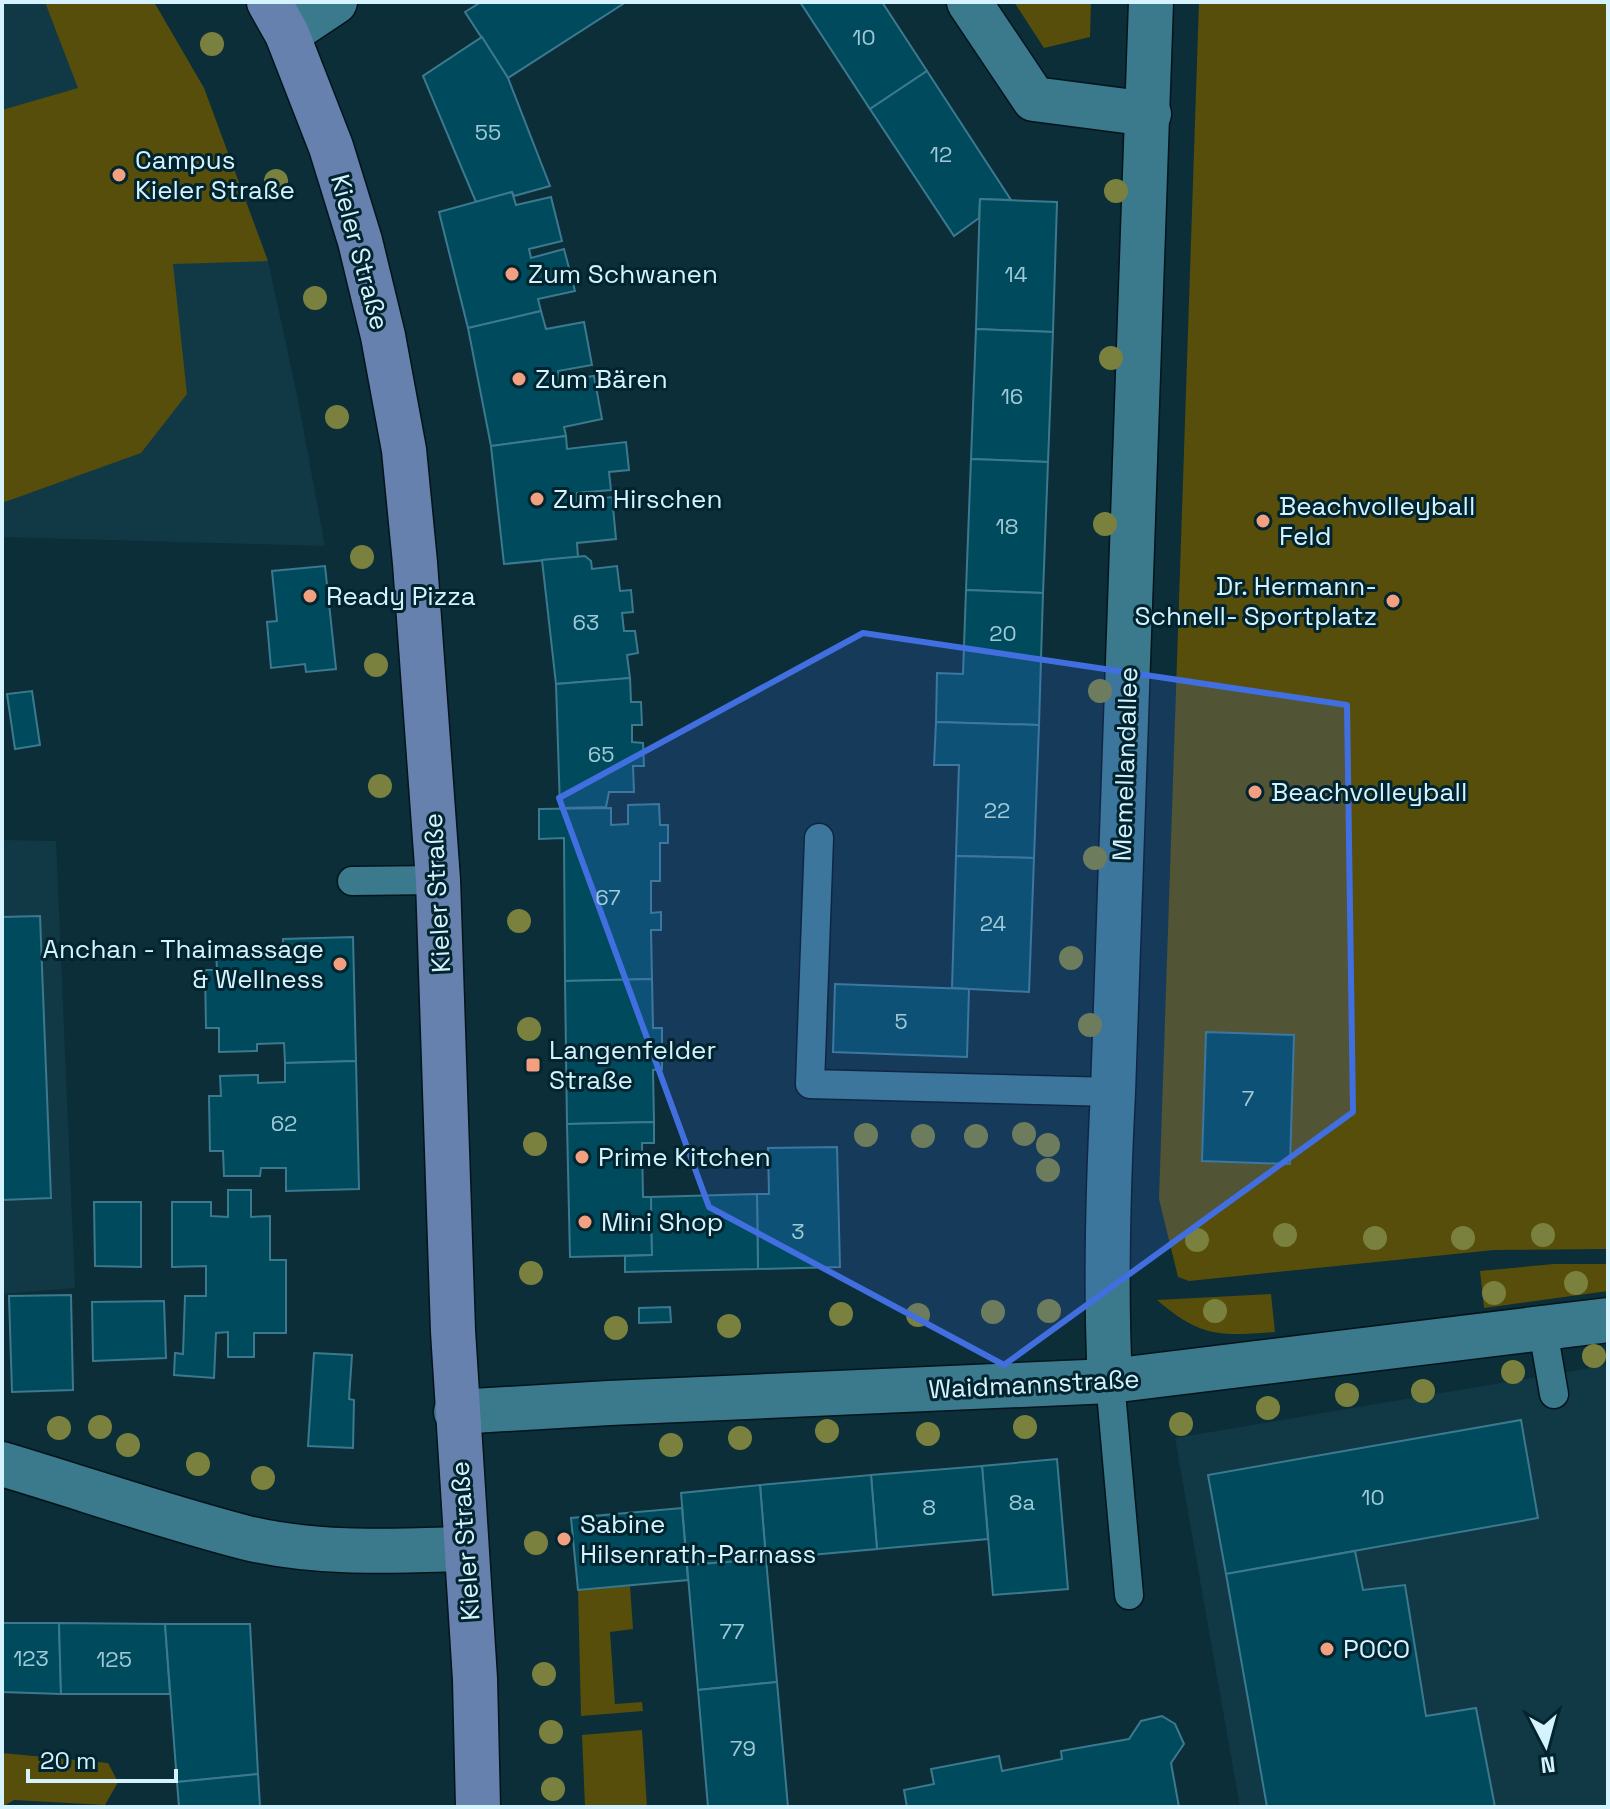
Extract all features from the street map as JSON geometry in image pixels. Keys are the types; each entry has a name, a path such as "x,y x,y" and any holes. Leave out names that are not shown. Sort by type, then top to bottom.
{"main road":[{"name":"Kieler Straße","path":"278,18 331,147 360,241 383,336 401,436 415,563 438,880 456,1412 475,1679 478,1807"}],"street":[{"path":"278,18 335,2"},
{"path":"969,2 1034,99 1149,114"},
{"name":"Memellandallee","path":"1110,1381 1105,1293 1151,2"},
{"name":"Waidmannstraße","path":"456,1412 1110,1381 1608,1320"},
{"path":"2,1464 249,1538 316,1549 366,1552 465,1549"}],"lane":[{"path":"819,838 810,1084 1113,1092"},
{"path":"352,881 438,880"},
{"path":"1543,1330 1554,1394"},
{"path":"1110,1381 1129,1595"}],"highlighted area":[{"path":"863,633 1347,705 1353,1112 1004,1365 709,1207 559,798"}],"shaded area":[{"name":"Campus Kieler Straße","path":"2,2 154,2 204,88 268,261 325,546 2,537"},
{"name":"Campus Kieler Straße","path":"45,2 154,2 204,88 268,261 173,264 187,394 141,453 2,503 2,110 78,88"},
{"path":"1014,2 1091,2 1090,37 1044,48"},
{"name":"Dr. Hermann- Schnell- Sportplatz","path":"1199,2 1608,2 1608,1249 1494,1250 1189,1281 1178,1277 1159,1199"},
{"path":"2,840 56,841 75,1288 2,1294"},
{"path":"1554,1264 1608,1264 1608,1291 1484,1308 1480,1271"},
{"path":"1271,1294 1275,1332 1212,1332 1186,1322 1157,1300"},
{"path":"1608,1365 1608,1807 1240,1807 1175,1438"},
{"path":"630,1586 633,1629 610,1632 615,1704 642,1702 643,1711 581,1716 578,1590"},
{"path":"642,1730 647,1807 585,1807 582,1735"},
{"path":"2,1753 108,1763 118,1782 105,1805 14,1800 2,1807"}],"building":[{"path":"481,2 626,2 508,78 465,12"},
{"path":"800,2 882,2 927,71 870,109"},
{"path":"482,37 508,78 550,186 476,202 423,76"},
{"path":"927,71 1011,200 980,199 979,218 954,236 870,109"},
{"name":"Zum Schwanen","path":"512,192 516,205 551,197 562,241 529,249 531,258 564,249 575,291 538,299 541,311 468,328 439,212"},
{"path":"980,199 1057,202 1053,332 976,329"},
{"name":"Zum Bären","path":"541,311 546,329 584,322 592,365 558,371 560,381 594,376 602,419 564,427 566,436 491,446 468,328"},
{"path":"976,329 1053,332 1048,462 971,459"},
{"name":"Zum Hirschen","path":"566,436 567,449 626,442 629,470 609,472 611,490 577,493 577,501 612,497 616,539 577,543 578,557 504,564 491,446"},
{"path":"971,459 1048,462 1043,593 966,590"},
{"path":"585,556 591,561 592,569 617,566 620,591 631,590 633,612 622,613 624,631 635,631 638,653 627,655 630,678 556,684 542,560"},
{"path":"325,566 336,669 306,672 305,664 271,668 267,622 277,621 272,571"},
{"path":"966,590 1043,593 1039,725 936,722 937,673 963,674"},
{"path":"630,678 631,702 641,702 642,725 632,725 632,742 643,743 644,766 633,766 634,792 609,792 606,807 560,808 556,684"},
{"path":"32,691 40,745 15,749 7,694"},
{"path":"936,722 1039,725 1034,858 956,856 959,765 934,765"},
{"path":"659,804 660,825 668,825 668,843 660,843 660,881 651,881 651,913 661,912 661,930 651,930 652,979 565,981 564,838 539,839 539,809 611,808 611,825 628,824 628,805"},
{"path":"956,856 1034,858 1029,992 952,988"},
{"path":"40,916 51,1198 2,1200 2,917"},
{"path":"353,937 356,1061 285,1063 284,1043 257,1044 257,1051 219,1052 219,1028 206,1028 205,970 217,970 216,951 254,950 254,958 283,958 283,939"},
{"path":"652,979 653,1028 662,1028 662,1069 653,1070 654,1122 567,1124 565,981"},
{"path":"835,984 969,989 967,1057 833,1052"},
{"path":"1206,1032 1294,1035 1290,1164 1202,1161"},
{"path":"356,1061 359,1189 286,1191 286,1168 261,1168 260,1176 224,1176 223,1151 210,1151 209,1096 221,1096 220,1076 258,1075 258,1083 285,1082 285,1063"},
{"path":"654,1122 654,1143 642,1143 643,1197 651,1197 652,1255 570,1257 567,1124"},
{"path":"837,1147 840,1267 758,1269 757,1194 769,1194 768,1148"},
{"path":"228,1190 251,1190 251,1217 270,1216 270,1260 286,1260 286,1333 254,1333 254,1357 228,1357 228,1332 216,1333 214,1378 174,1375 175,1353 183,1354 185,1296 206,1296 206,1266 172,1267 172,1202 211,1202 211,1216 228,1217"},
{"path":"757,1194 758,1269 625,1272 625,1256 652,1255 651,1197"},
{"path":"94,1202 141,1202 141,1267 95,1266"},
{"path":"71,1295 73,1390 12,1392 9,1296"},
{"path":"164,1301 166,1358 93,1361 92,1302"},
{"path":"670,1307 671,1322 639,1323 639,1308"},
{"path":"314,1353 352,1355 349,1399 354,1400 353,1448 308,1446"},
{"path":"1521,1420 1538,1518 1226,1574 1208,1475"},
{"path":"1057,1459 1068,1589 993,1595 982,1466"},
{"path":"982,1466 988,1539 877,1549 871,1475"},
{"path":"871,1475 877,1549 766,1559 760,1485"},
{"path":"760,1485 766,1559 687,1565 681,1493"},
{"path":"682,1508 688,1580 578,1590 571,1518"},
{"name":"POCO","path":"1355,1551 1363,1590 1405,1585 1426,1716 1476,1708 1495,1807 1267,1807 1226,1574"},
{"path":"766,1559 777,1682 698,1690 687,1565"},
{"path":"2,1623 59,1623 61,1694 2,1692"},
{"path":"59,1623 165,1624 170,1694 61,1694"},
{"path":"165,1624 250,1624 258,1774 177,1782"},
{"path":"777,1682 788,1807 708,1807 698,1690"},
{"path":"1162,1716 1175,1724 1184,1744 1171,1763 1179,1807 907,1807 904,1790 934,1784 931,1769 999,1756 1002,1771 1062,1759 1061,1751 1129,1739 1141,1721"},
{"path":"258,1774 260,1807 179,1807 177,1782"}],"place":[{"name":"Campus Kieler Straße","path":"119,175"},
{"name":"Zum Schwanen","path":"512,274"},
{"name":"Zum Bären","path":"519,379"},
{"name":"Zum Hirschen","path":"537,499"},
{"name":"Beachvolleyball Feld","path":"1263,521"},
{"name":"Ready Pizza","path":"310,596"},
{"name":"Dr. Hermann- Schnell- Sportplatz","path":"1393,601"},
{"name":"Beachvolleyball","path":"1255,792"},
{"name":"Anchan - Thaimassage & Wellness","path":"340,964"},
{"name":"Langenfelder Straße","path":"533,1065"},
{"name":"Prime Kitchen","path":"582,1157"},
{"name":"Mini Shop","path":"585,1222"},
{"name":"Sabine Hilsenrath-Parnass","path":"564,1539"},
{"name":"POCO","path":"1327,1649"}]}
